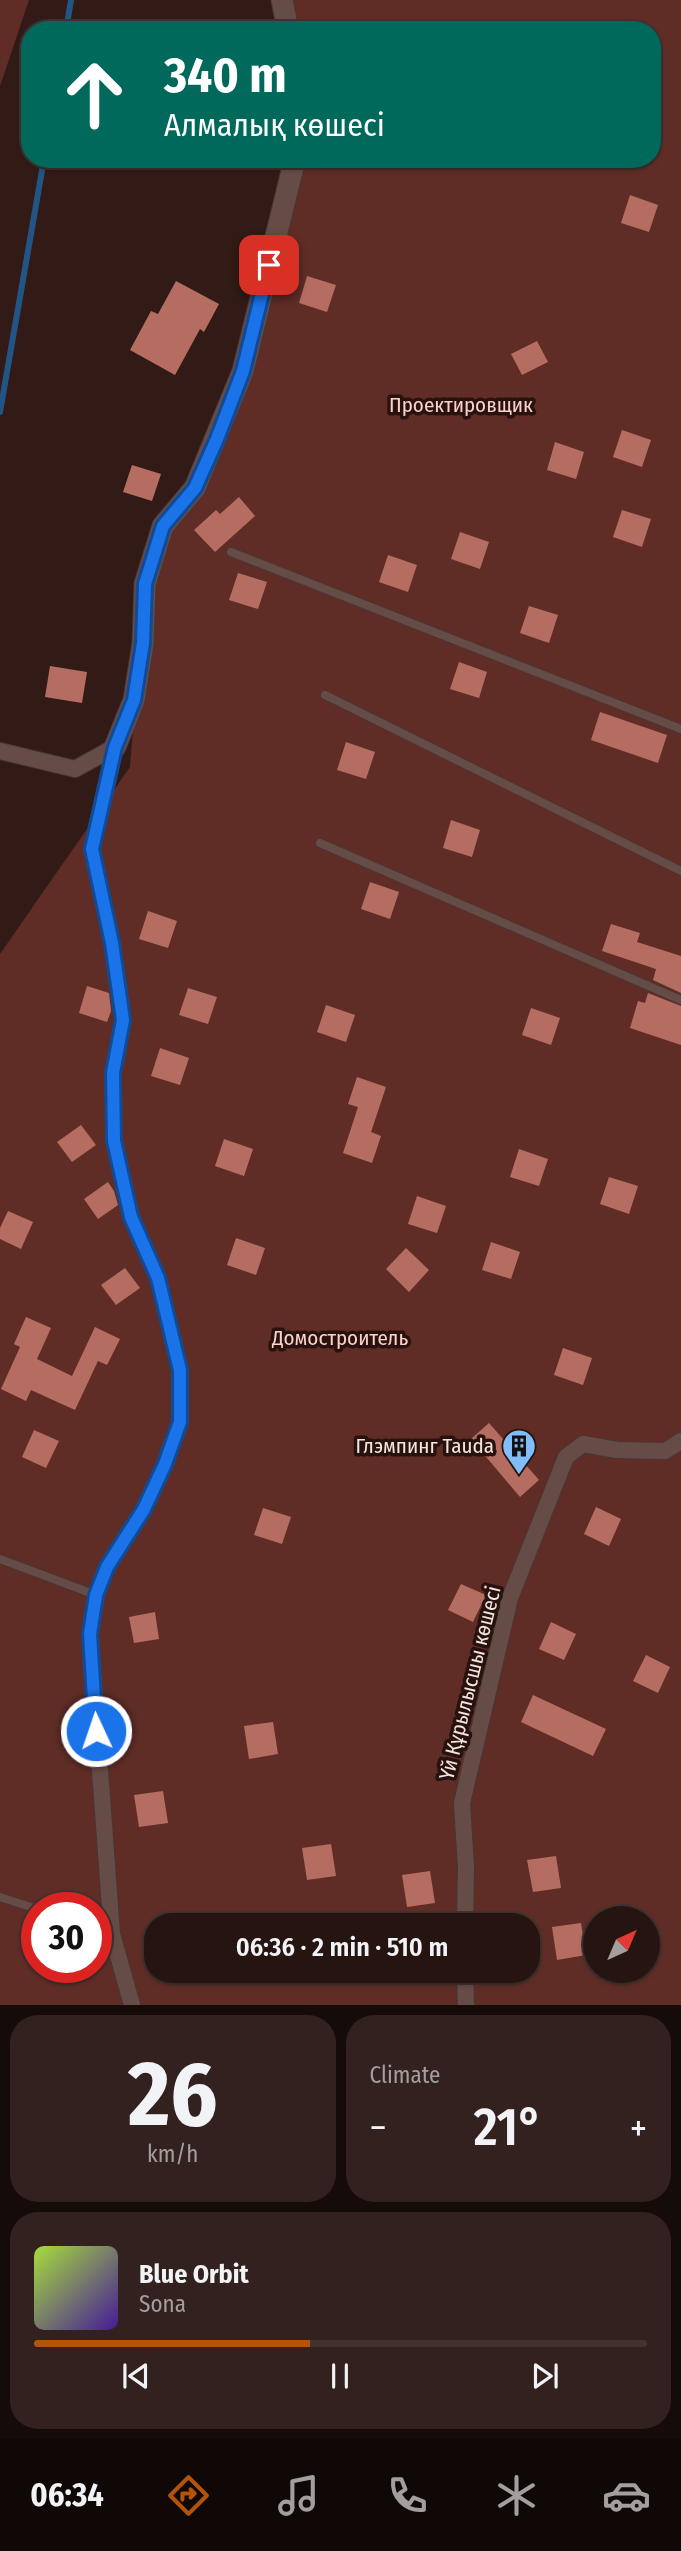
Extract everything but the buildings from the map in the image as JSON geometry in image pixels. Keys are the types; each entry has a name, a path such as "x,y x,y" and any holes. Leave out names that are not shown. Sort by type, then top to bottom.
{"street":[{"path":"282,0 286,21"},
{"path":"102,1892 90,1634 96,1595 107,1567 144,1509 165,1464 180,1422 180,1370 158,1278 131,1217 114,1141 113,1073 123,1020 112,943 92,849 115,747 134,700 143,643 145,584 163,526 195,488 243,371 293,168"},
{"path":"0,751 75,769 115,747"},
{"name":"Үй Құрылысшы көшесі","path":"465,1913 466,1868 462,1803 510,1598 566,1457 583,1444 617,1450 665,1451 681,1441"},
{"path":"112,1953 132,2005"},
{"path":"465,1983 466,2005"}],"lane":[{"path":"231,552 681,729"},
{"path":"325,695 681,871"},
{"path":"320,843 681,1000"},
{"path":"0,1559 96,1595"},
{"path":"0,1897 21,1904"}],"green space":[{"path":"0,0 29,0 21,21 0,86"},
{"name":"Домостроитель","path":"282,0 681,0 681,2005 0,2005 0,954 130,767 145,584 217,439 292,168 661,168 661,21 286,21"}],"waterway":[{"path":"68,21 71,0"},
{"path":"0,412 42,168"}],"place":[{"name":"Глэмпинг Tauda","path":"519,1476"}],"route":[{"path":"96,1731 90,1634 96,1595 107,1567 144,1509 165,1464 180,1422 180,1370 158,1278 131,1217 114,1141 113,1073 123,1020 112,943 92,849 115,747 134,700 143,643 145,584 163,526 195,488 217,439 243,371 269,265"}],"park label":[{"name":"Проектировщик","path":"461,405"}]}
